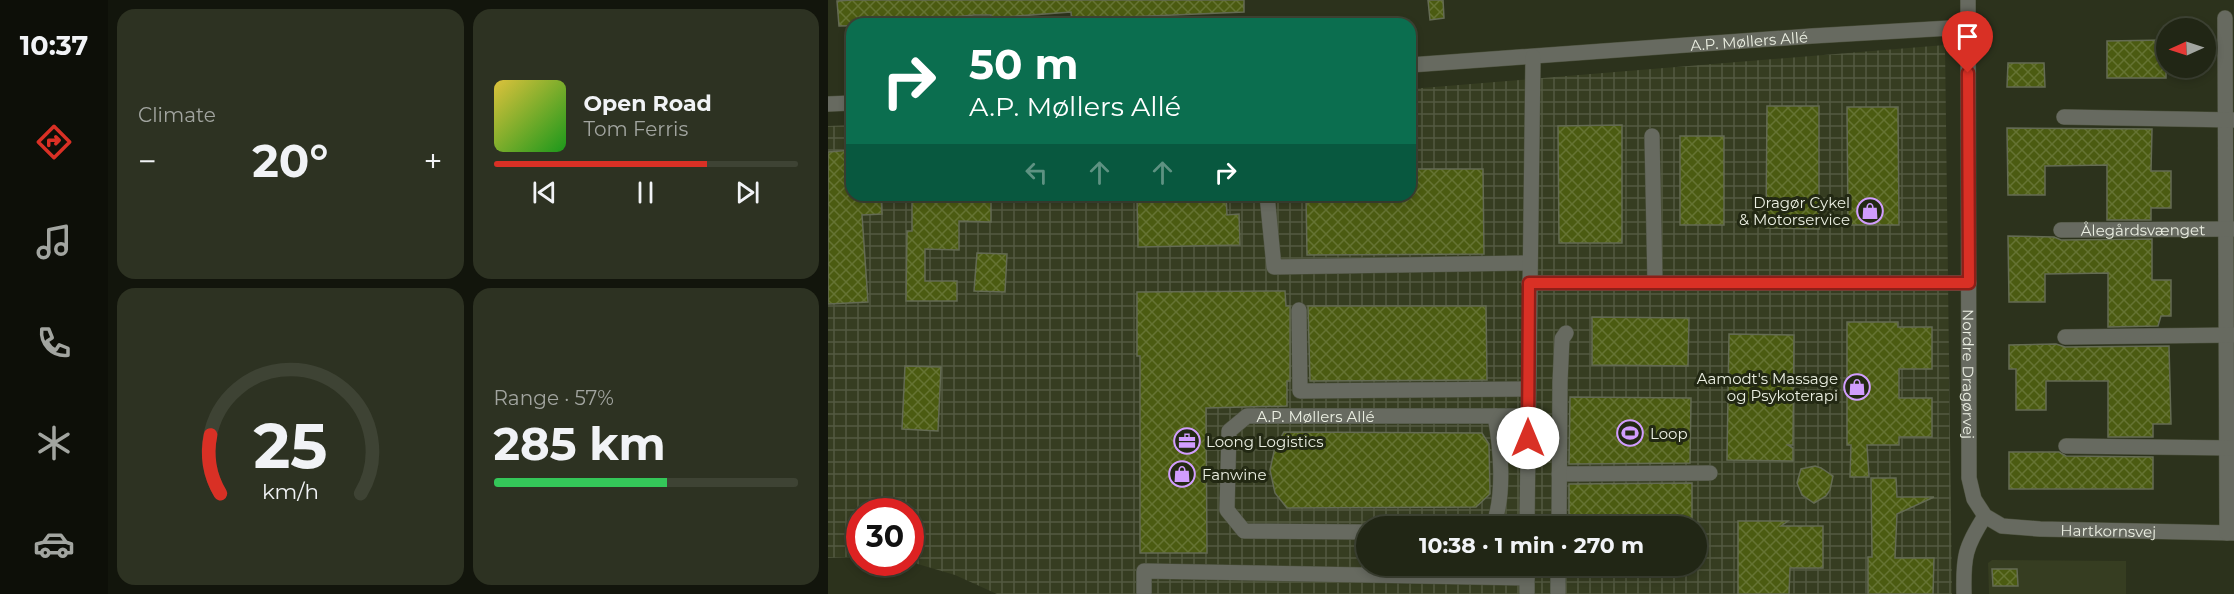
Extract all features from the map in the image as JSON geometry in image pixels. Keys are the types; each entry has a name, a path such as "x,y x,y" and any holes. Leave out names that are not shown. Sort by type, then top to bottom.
{"street":[{"name":"Nordre Dragørvej","path":"1968,0 1969,478 1974,499 1985,516"},
{"name":"Ålegårdsvænget","path":"2225,18 2230,120 2230,533"},
{"name":"A.P. Møllers Allé","path":"1416,65 1968,27"},
{"path":"1527,516 1533,57"},
{"path":"828,104 846,103"},
{"path":"2064,117 2230,120"},
{"path":"1652,136 1655,283"},
{"path":"1268,201 1274,267 1529,263"},
{"name":"Ålegårdsvænget","path":"2061,230 2230,229"},
{"path":"1529,283 1969,283"},
{"path":"1299,310 1300,391 1528,389"},
{"path":"1559,516 1562,339 1566,333"},
{"path":"2065,337 2230,335"},
{"name":"A.P. Møllers Allé","path":"1356,532 1244,531 1227,510 1229,431 1246,416 1528,417"},
{"path":"1495,416 1500,443 1497,516"},
{"path":"2066,446 2230,448"},
{"path":"1559,474 1710,473"},
{"path":"1964,594 1965,553 1971,537 1985,516"},
{"name":"Hartkornsvej","path":"1985,516 2002,526 2040,529 2230,533"},
{"path":"1144,594 1144,571 1356,572"},
{"path":"1527,576 1527,594"},
{"path":"1558,576 1558,594"}],"shaded area":[{"path":"1945,45 1952,594 997,594 955,575 924,566 924,498 846,498 846,557 828,558 828,126 846,125 846,201 1416,201 1416,89"},
{"path":"1992,560 2126,561 2126,594 1989,594 1988,563"}],"building":[{"path":"1244,0 1244,12 1127,18 1072,18 1071,12 991,18 991,15 974,15 943,18 846,18 846,26 839,26 837,1"},
{"path":"1428,0 1443,0 1444,18 1430,20"},
{"path":"2156,40 2156,78 2107,78 2107,41"},
{"path":"2008,63 2044,63 2045,87 2007,87"},
{"path":"1767,106 1819,106 1819,229 1766,228"},
{"path":"1847,107 1898,107 1899,225 1848,225"},
{"path":"1622,125 1622,243 1559,243 1558,126"},
{"path":"2007,128 2152,129 2151,171 2171,171 2171,208 2151,208 2151,220 2107,220 2107,165 2045,166 2045,195 2008,195"},
{"path":"1680,136 1724,136 1724,225 1680,225"},
{"path":"846,150 846,201 881,201 882,214 862,215 868,302 828,304 828,152"},
{"path":"1416,169 1483,169 1484,254 1307,255 1306,201 1416,201"},
{"path":"912,201 991,201 991,222 959,221 959,250 925,249 925,281 957,281 957,301 906,301 907,231 912,231"},
{"path":"1137,201 1226,201 1227,215 1239,214 1240,245 1138,247"},
{"path":"2008,236 2054,237 2061,240 2152,239 2152,280 2171,280 2171,316 2161,316 2158,326 2108,327 2108,273 2045,274 2045,302 2009,302"},
{"path":"977,253 1007,254 1005,292 974,291"},
{"path":"1285,291 1286,306 1290,306 1290,381 1287,381 1287,406 1206,408 1207,553 1140,553 1140,356 1137,356 1137,292"},
{"path":"1308,306 1486,306 1487,380 1310,381"},
{"path":"1592,317 1689,318 1688,366 1592,365"},
{"path":"1847,322 1898,322 1898,327 1932,327 1932,369 1899,369 1899,398 1932,398 1932,437 1899,437 1899,445 1867,445 1869,477 1850,477 1851,445 1847,445"},
{"path":"1729,334 1794,335 1793,445 1788,445 1793,448 1793,461 1727,460"},
{"path":"2056,344 2065,347 2169,346 2171,424 2153,424 2153,437 2108,437 2108,381 2046,381 2046,410 2016,410 2016,369 2009,369 2009,345"},
{"path":"905,366 941,367 938,431 902,429"},
{"name":"Loop","path":"1570,397 1691,398 1690,463 1569,464"},
{"path":"1284,432 1482,433 1489,444 1490,494 1476,507 1287,508 1275,493 1270,470 1275,447"},
{"path":"2009,452 2059,452 2066,456 2153,457 2153,489 2009,489"},
{"path":"1815,466 1833,476 1826,496 1814,503 1802,495 1797,483 1801,469"},
{"path":"1871,478 1896,478 1897,497 1934,497 1897,514 1895,558 1934,558 1933,594 1868,594 1868,557 1872,557"},
{"path":"1692,483 1692,516 1569,516 1569,484"},
{"path":"1738,521 1788,521 1781,526 1823,526 1823,568 1790,568 1789,594 1738,594"},
{"path":"1992,569 2017,569 2018,586 1993,586"}],"place":[{"name":"Dragør Cykel & Motorservice","path":"1870,211"},
{"name":"Aamodt's Massage og Psykoterapi","path":"1857,387"},
{"name":"Loop","path":"1630,433"},
{"name":"Loong Logistics","path":"1187,441"},
{"name":"Fanwine","path":"1182,474"}],"route":[{"path":"1528,438 1529,283 1969,283 1968,73"}]}
